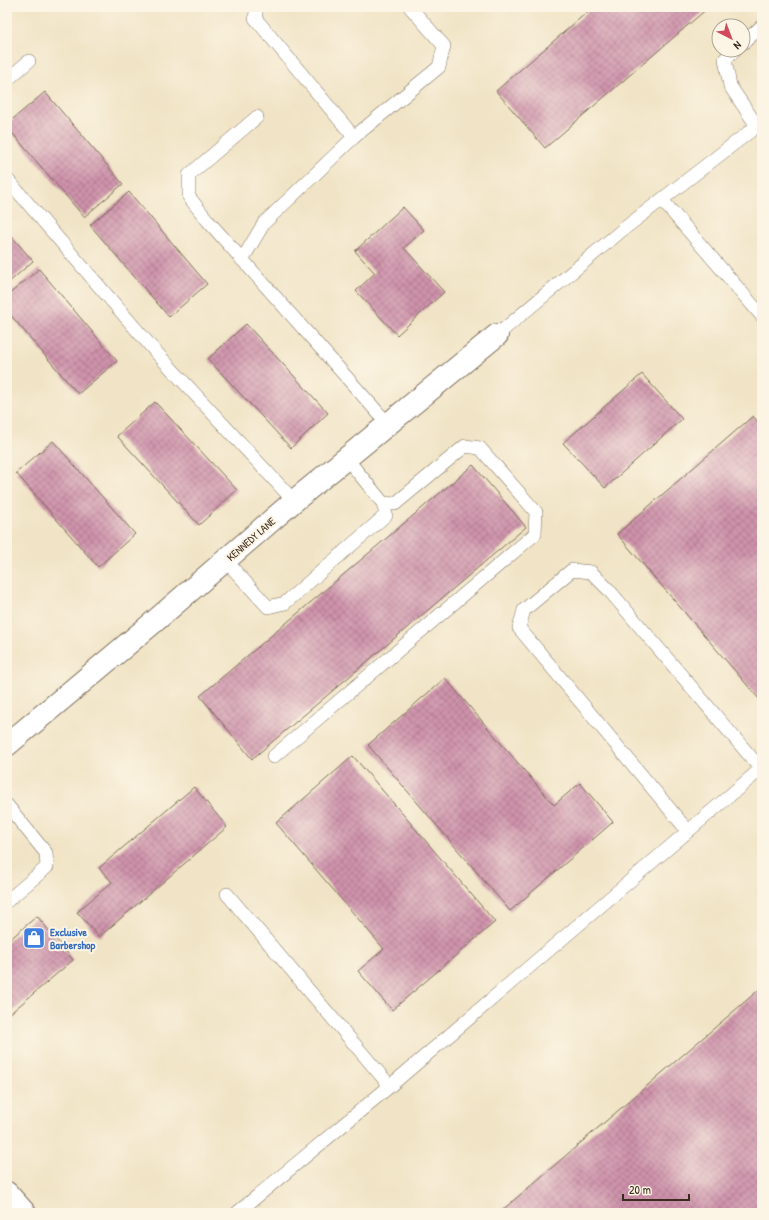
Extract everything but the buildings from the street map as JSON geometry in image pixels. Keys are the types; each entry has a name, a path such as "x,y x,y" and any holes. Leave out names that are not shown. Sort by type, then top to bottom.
{"street":[{"name":"KENNEDY LANE","path":"7,745 155,622 294,501 497,335"},
{"path":"7,1193 25,1213"}],"lane":[{"path":"257,7 255,18 354,137"},
{"path":"242,260 264,223 354,137 439,67 444,46 410,7"},
{"path":"751,36 762,26"},
{"path":"497,335 621,231 760,127 730,86 725,59 726,58"},
{"path":"7,80 29,62"},
{"path":"257,117 189,174 189,197 242,260 388,424"},
{"path":"7,179 154,350 294,501"},
{"path":"662,200 762,316"},
{"path":"273,757 535,534 536,512 480,448 465,446 395,504 383,503"},
{"path":"226,560 268,607 285,603 386,515 383,503 347,459"},
{"path":"238,1213 390,1086 762,769 608,589 591,572 572,570 524,610 519,628 688,831"},
{"path":"7,805 46,853 47,867 7,901"},
{"path":"228,894 390,1086"}],"place":[{"name":"Exclusive Barbershop","path":"34,938"}]}
